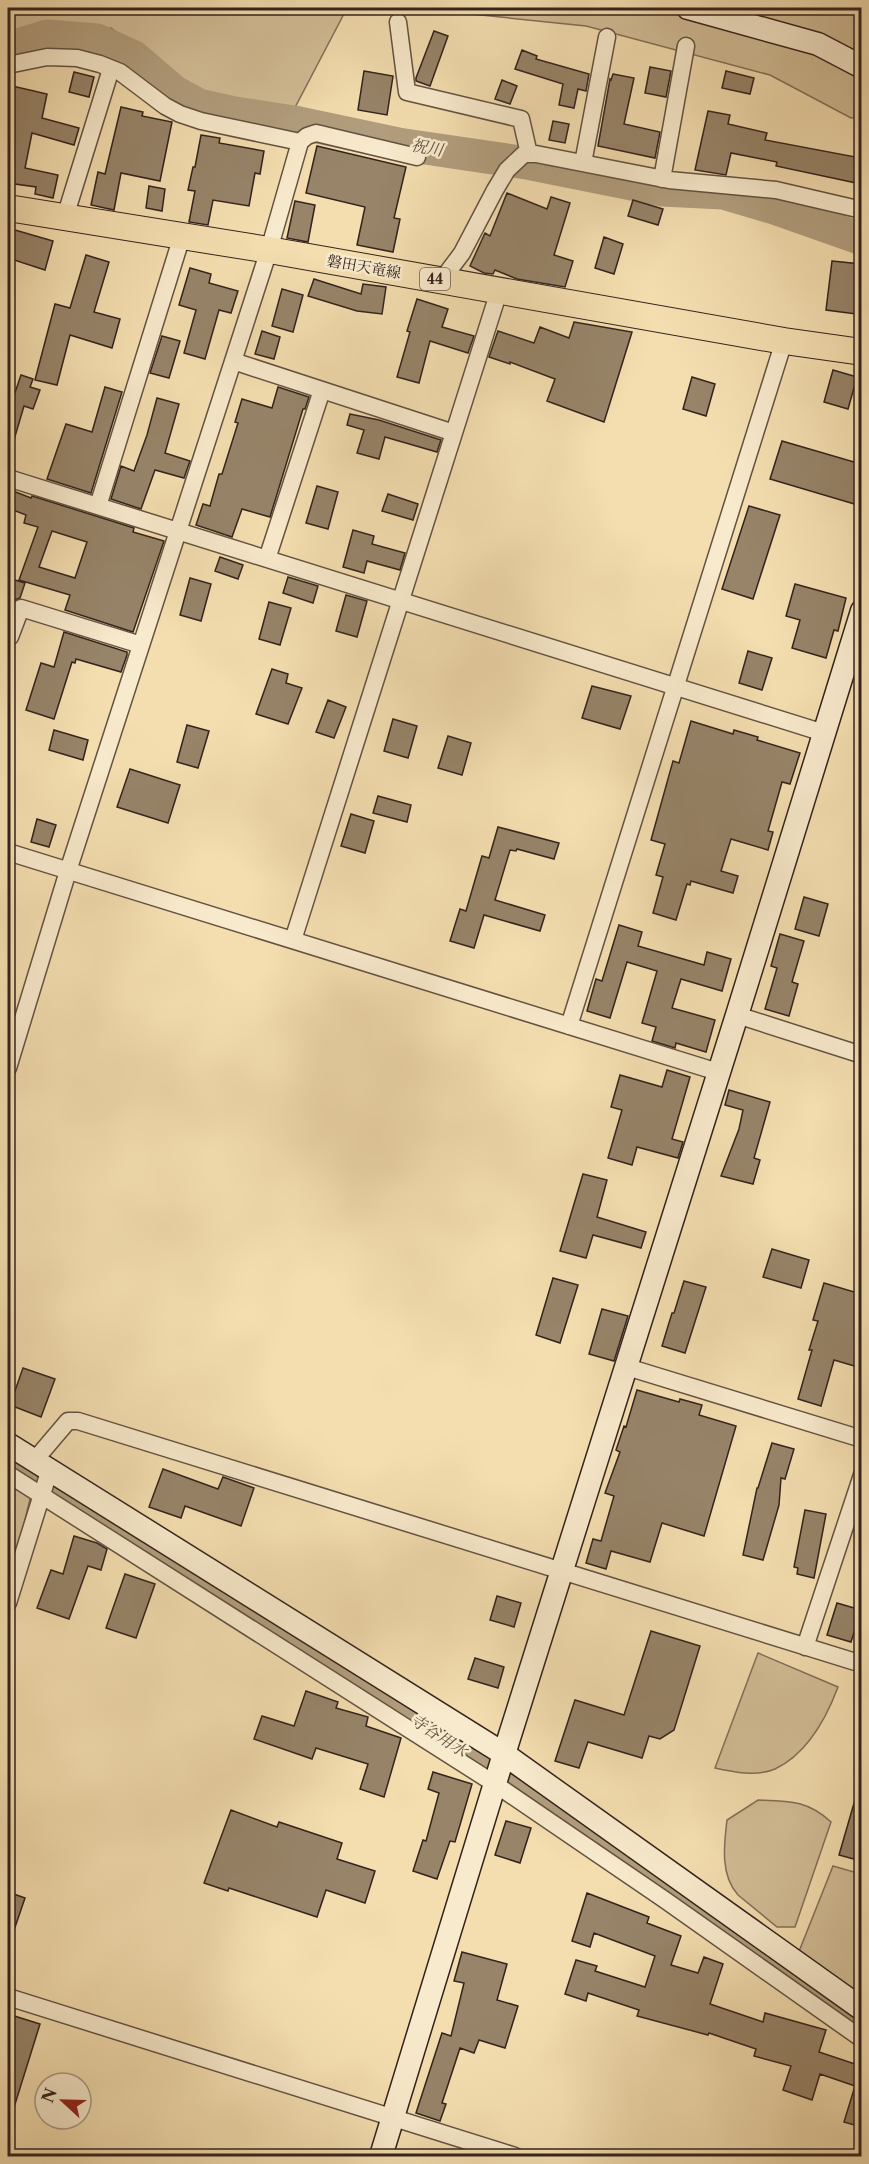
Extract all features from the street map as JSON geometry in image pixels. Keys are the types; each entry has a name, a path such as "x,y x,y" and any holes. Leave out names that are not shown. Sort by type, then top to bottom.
{"main road":[{"name":"磐田天竜線","path":"8,207 269,250 784,341 861,352"}],"street":[{"path":"688,8 818,44 861,67"},
{"path":"398,22 407,92 521,119 529,154"},
{"path":"583,163 607,37"},
{"path":"663,179 686,46"},
{"path":"8,65 47,57 77,58 120,72 165,106 180,114 201,121 300,142"},
{"path":"65,217 111,69"},
{"path":"8,1068 68,871 269,250 300,142 316,133 417,157"},
{"path":"441,281 462,253 507,170 524,154 536,154 663,179 776,190 861,210"},
{"path":"98,506 182,236"},
{"path":"293,940 499,291"},
{"path":"569,1026 784,341"},
{"path":"233,361 454,433"},
{"path":"267,559 322,390"},
{"path":"8,478 824,733"},
{"path":"10,637 21,608 141,645"},
{"path":"381,2157 861,611"},
{"path":"8,852 718,1072"},
{"path":"737,1016 861,1056"},
{"path":"627,1367 861,1438"},
{"path":"8,1603 41,1494 44,1469 68,1421 78,1421 861,1664"},
{"path":"8,1444 861,2008"},
{"path":"8,1474 500,1770 665,1900 861,2039"},
{"path":"805,1647 861,1475"},
{"path":"8,1997 515,2157"}],"shaded area":[{"path":"8,8 347,8 290,117 190,87 111,28 8,47"},
{"path":"413,8 861,8 861,117 851,118 770,75 586,26"},
{"path":"8,1444 504,1754 861,2009 861,2032 32,1490 8,1593"},
{"path":"758,1653 838,1687 828,1711 814,1734 797,1754 786,1762 775,1769 761,1773 715,1768"},
{"path":"758,1800 797,1803 814,1809 831,1822 795,1927 777,1927 738,1895 728,1878 725,1859 727,1820"},
{"path":"833,1866 861,1874 861,2000 798,1954"}],"building":[{"path":"434,31 448,36 430,86 416,81 416,78"},
{"path":"522,50 537,56 536,59 589,74 586,91 578,89 574,108 559,105 563,84 515,69"},
{"path":"650,67 671,71 666,97 645,93"},
{"path":"364,71 393,76 387,115 358,110"},
{"path":"726,71 754,78 750,94 722,88"},
{"path":"74,72 94,77 89,97 69,92"},
{"path":"613,74 634,78 624,124 660,132 655,158 598,146 610,79"},
{"path":"502,80 517,86 510,104 495,99"},
{"path":"8,85 47,94 42,118 79,128 74,145 32,133 25,168 58,175 53,198 35,194 36,187 8,183"},
{"path":"121,107 143,112 142,116 172,122 160,181 121,173 114,210 91,205 98,172 105,174"},
{"path":"708,111 730,115 728,124 767,133 765,140 861,158 861,184 776,166 777,162 731,153 726,175 695,170"},
{"path":"553,121 569,124 565,143 549,140"},
{"path":"201,135 220,138 219,143 264,151 260,174 255,173 249,206 213,200 208,225 189,222 195,191 188,190"},
{"path":"317,146 406,167 394,218 400,219 393,252 357,245 365,207 306,193"},
{"path":"149,186 165,189 162,211 146,208"},
{"path":"507,193 547,209 551,197 570,203 554,255 573,261 565,287 517,279 495,270 493,274 484,273 470,266 485,233 490,236"},
{"path":"633,200 663,209 658,225 628,216"},
{"path":"295,201 315,205 308,242 287,238"},
{"path":"8,228 53,241 45,270 8,258"},
{"path":"604,237 623,244 614,274 595,268"},
{"path":"86,255 109,262 94,312 120,319 112,348 70,335 57,385 35,380 55,304 70,308"},
{"path":"832,261 861,264 856,314 826,310"},
{"path":"190,268 211,274 209,283 238,291 231,313 219,310 205,359 184,353 196,310 179,305"},
{"path":"314,279 361,294 363,284 386,287 382,314 357,311 308,296"},
{"path":"282,289 303,295 293,332 272,326"},
{"path":"417,299 448,309 442,327 474,336 468,353 430,341 419,383 397,377"},
{"path":"574,322 632,332 604,422 547,401 555,379 510,362 510,364 489,357 498,331 534,343 540,327 569,338"},
{"path":"262,331 280,337 274,359 255,354"},
{"path":"162,336 180,341 169,378 150,373"},
{"path":"833,370 857,377 848,409 824,402"},
{"path":"21,375 33,379 30,387 40,390 33,409 24,406 11,450 8,449 8,413"},
{"path":"692,377 715,384 706,416 683,409"},
{"path":"105,387 122,392 91,493 47,479 66,424 92,432"},
{"path":"278,387 309,397 303,409 270,517 242,509 232,537 196,525 203,504 210,506 219,474 222,474 238,423 235,422 242,399 272,408"},
{"path":"157,398 179,404 165,453 190,461 184,478 155,470 141,509 111,499 121,466 134,471"},
{"path":"350,414 379,420 441,440 437,452 385,437 379,459 357,453 364,430 347,425"},
{"path":"782,441 861,464 861,506 770,479"},
{"path":"317,486 338,492 328,529 306,523"},
{"path":"8,489 134,528 133,532 164,541 133,632 65,610 70,595 19,580 38,527 24,523 26,515 8,508","holes":["52,531 87,542 75,578 39,567"]},
{"path":"388,494 418,504 413,520 382,511"},
{"path":"749,506 780,515 753,599 722,589"},
{"path":"353,530 374,536 372,544 405,553 400,570 367,561 364,573 343,567"},
{"path":"220,557 243,565 238,579 215,571"},
{"path":"288,577 318,586 313,603 283,593"},
{"path":"8,578 25,583 20,598 14,600 8,614"},
{"path":"190,578 211,584 201,621 180,615"},
{"path":"795,584 846,598 838,631 834,630 826,658 792,648 800,620 786,616"},
{"path":"346,595 367,601 357,637 336,631"},
{"path":"269,602 291,608 280,645 259,639"},
{"path":"64,632 127,652 127,655 121,672 76,659 75,663 72,662 54,719 26,710 41,663 54,667"},
{"path":"748,651 772,658 762,690 739,683"},
{"path":"272,669 288,674 286,683 302,688 288,724 256,714"},
{"path":"592,686 631,696 620,729 582,718"},
{"path":"328,700 346,707 334,738 316,732"},
{"path":"393,719 417,726 408,758 384,751"},
{"path":"691,721 733,734 734,730 758,737 757,740 800,753 790,784 782,782 768,831 773,832 768,850 731,839 721,871 738,876 733,893 691,881 690,885 687,884 676,920 653,913 663,877 656,875 665,844 651,840 673,761 679,763"},
{"path":"187,725 209,731 198,768 177,762"},
{"path":"54,730 88,740 83,760 49,750"},
{"path":"448,736 471,743 462,775 438,768"},
{"path":"130,769 180,785 168,823 117,807"},
{"path":"378,796 411,805 407,822 373,813"},
{"path":"351,814 374,821 365,853 341,846"},
{"path":"37,819 56,825 49,847 31,842"},
{"path":"498,827 559,843 554,859 517,849 516,851 510,850 495,900 545,915 540,931 484,915 474,948 450,941 460,909 466,911 482,856 489,858"},
{"path":"804,897 828,904 819,936 795,929"},
{"path":"619,925 642,932 638,946 704,965 707,952 731,959 722,991 681,979 672,1008 715,1020 706,1052 676,1043 675,1048 652,1041 656,1027 642,1023 657,971 627,962 610,1018 587,1011 596,979 602,981"},
{"path":"780,934 804,941 792,982 798,984 789,1016 765,1009 777,968 771,966"},
{"path":"667,1070 690,1077 672,1139 683,1142 678,1158 637,1147 632,1165 608,1158 622,1110 611,1107 620,1075 662,1087"},
{"path":"729,1090 770,1102 754,1158 760,1160 753,1184 721,1176 739,1129 743,1110 725,1105"},
{"path":"583,1174 607,1180 597,1217 646,1232 641,1248 593,1235 586,1258 560,1251"},
{"path":"772,1249 809,1260 801,1288 763,1277"},
{"path":"553,1278 578,1285 560,1343 536,1335"},
{"path":"684,1281 706,1287 685,1353 662,1346"},
{"path":"824,1283 861,1294 861,1368 834,1360 821,1406 798,1399 812,1350 809,1350 818,1321 813,1320"},
{"path":"602,1309 628,1316 614,1361 589,1354"},
{"path":"23,1368 55,1379 41,1417 10,1405"},
{"path":"637,1390 679,1402 680,1399 702,1405 699,1415 736,1426 704,1536 662,1523 650,1562 611,1551 606,1569 586,1563 593,1539 601,1541 614,1496 605,1493 620,1452 616,1450 624,1426 626,1427"},
{"path":"772,1443 794,1449 785,1479 781,1478 779,1505 763,1560 743,1555 757,1488"},
{"path":"163,1469 218,1489 223,1477 254,1488 241,1526 185,1506 181,1518 149,1507"},
{"path":"805,1510 826,1514 814,1578 797,1574 798,1568 794,1567"},
{"path":"74,1536 97,1543 107,1549 101,1570 88,1566 69,1619 37,1608 51,1570 63,1574"},
{"path":"125,1574 155,1584 136,1638 106,1628"},
{"path":"497,1596 521,1603 514,1627 490,1620"},
{"path":"837,1603 861,1610 851,1642 827,1635"},
{"path":"651,1631 700,1646 674,1730 660,1739 649,1736 642,1758 588,1742 579,1768 555,1761 575,1700 624,1715"},
{"path":"475,1658 504,1667 498,1688 468,1679"},
{"path":"306,1691 338,1702 336,1708 368,1717 366,1726 401,1738 384,1797 360,1789 368,1764 316,1748 312,1759 254,1739 262,1716 294,1726"},
{"path":"433,1772 472,1784 455,1842 450,1841 437,1879 413,1871 423,1840 426,1841 439,1793 428,1789"},
{"path":"857,1793 861,1794 861,1861 839,1855"},
{"path":"231,1810 277,1827 279,1822 342,1843 337,1859 375,1871 365,1903 326,1890 317,1917 229,1888 228,1891 204,1883"},
{"path":"506,1821 531,1828 520,1863 495,1855"},
{"path":"8,1892 25,1898 10,1942 8,1942"},
{"path":"587,1893 649,1917 647,1923 681,1936 671,1965 698,1973 704,1957 723,1964 710,2004 763,2022 765,2013 826,2030 819,2052 861,2066 861,2127 844,2122 855,2086 820,2074 812,2100 783,2090 791,2066 754,2056 756,2049 709,2033 708,2035 637,2016 639,2010 588,1993 586,2001 565,1994 576,1960 597,1966 595,1971 645,1987 655,1956 594,1933 590,1947 572,1941"},
{"path":"462,1952 507,1964 497,2000 518,2006 505,2048 479,2040 474,2053 460,2048 442,2103 446,2104 440,2121 416,2113 442,2033 451,2036 464,1983 454,1981"},
{"path":"8,2014 40,2024 11,2117 8,2116"}],"waterway":[{"name":"祝川","path":"8,48 47,36 97,40 134,57 175,92 199,105 398,144 527,163 662,190 723,193 862,239"},
{"name":"寺谷用水","path":"8,1459 517,1786 862,2025"}]}
